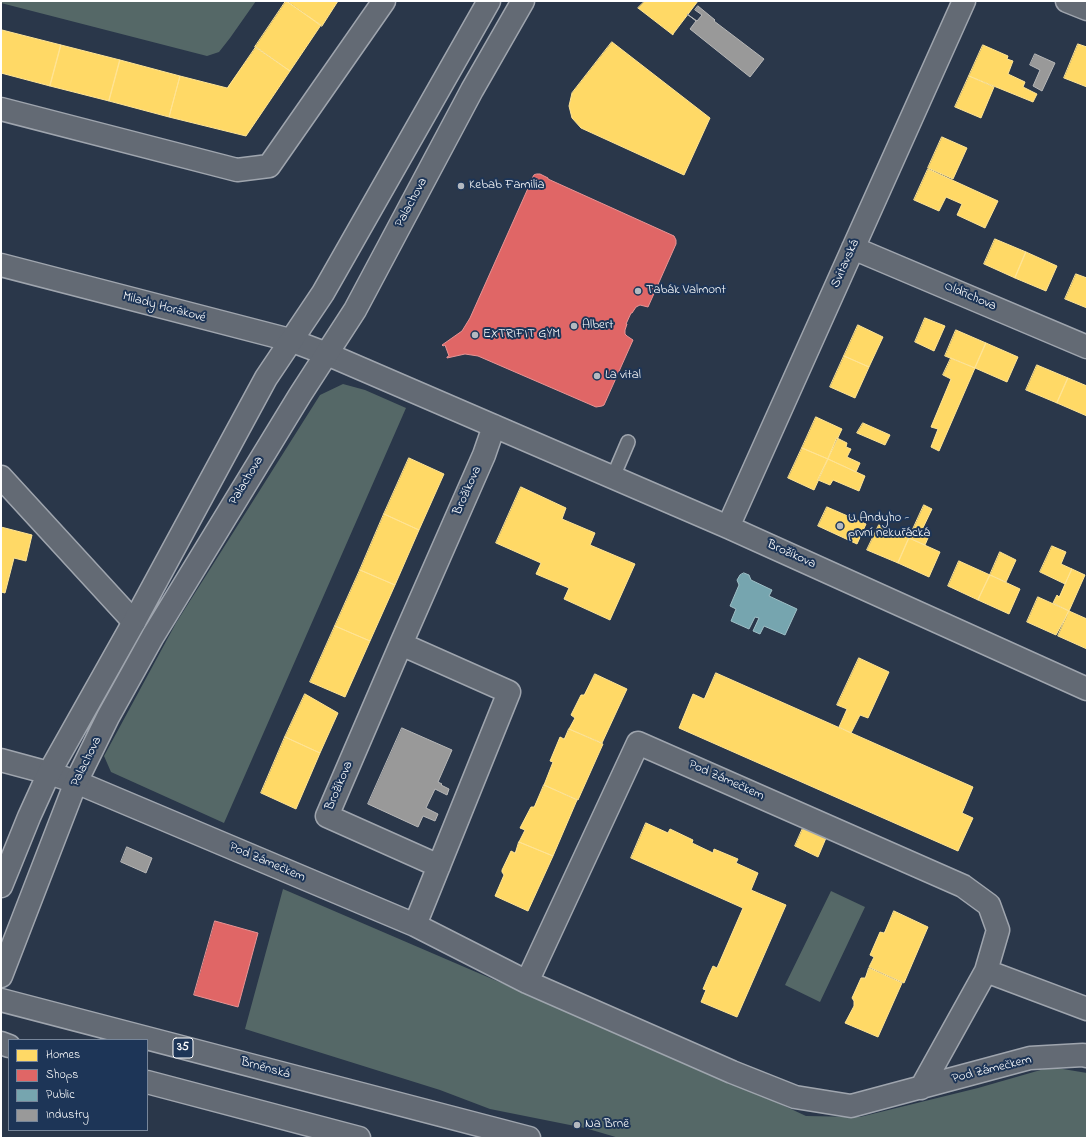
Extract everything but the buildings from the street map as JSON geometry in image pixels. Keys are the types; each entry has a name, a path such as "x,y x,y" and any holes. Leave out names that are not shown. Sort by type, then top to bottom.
{"street":[{"path":"1,110 237,170 269,166 384,1"},
{"name":"Palachova","path":"1,886 29,817 49,773 134,622 266,378 290,340 323,293 489,1"},
{"name":"Palachova","path":"1,976 76,782 108,717 153,636 291,409 355,310 472,90 523,1"},
{"name":"Svitavská","path":"728,527 964,1"},
{"path":"1067,1 1087,9"},
{"name":"Oldřichova","path":"853,248 1087,347"},
{"name":"Milady Horákové","path":"1,265 290,340 327,354"},
{"name":"Brožíkova","path":"327,354 728,527 1087,689"},
{"name":"Brožíkova","path":"439,866 327,816 484,455 494,426"},
{"path":"1,477 134,622"},
{"path":"401,644 509,692 415,925"},
{"name":"Pod Zámečkem","path":"527,982 638,743 963,886 989,905 998,930 986,971 921,1088"},
{"name":"Pod Zámečkem","path":"1,760 76,782 415,925 527,982 732,1072 795,1097 851,1106 1030,1058 1087,1056"},
{"path":"986,971 1087,1009"},
{"name":"Brněnská","path":"1,1000 529,1138"},
{"path":"148,1082 360,1138"}],"lane":[{"path":"613,477 628,442"}],"shaded area":[{"path":"1,1 256,1 219,52 207,56 1,3"},
{"path":"343,384 365,390 406,408 224,823 111,772 104,756 176,623 320,395"},
{"path":"283,889 748,1089 806,1116 860,1117 978,1088 1051,1067 1087,1073 1087,1138 619,1138 585,1128 490,1109 440,1090 245,1029"},
{"path":"831,891 865,907 820,1002 785,985"}],"place":[{"name":"Kebab Familia","path":"461,186"},
{"name":"Tabák Valmont","path":"638,291"},
{"name":"Albert","path":"574,326"},
{"name":"EXTRIFIT GYM","path":"475,335"},
{"name":"La vital","path":"597,376"},
{"name":"U Andyho - první nekuřácká","path":"840,526"},
{"name":"Na Brně","path":"577,1125"}]}
